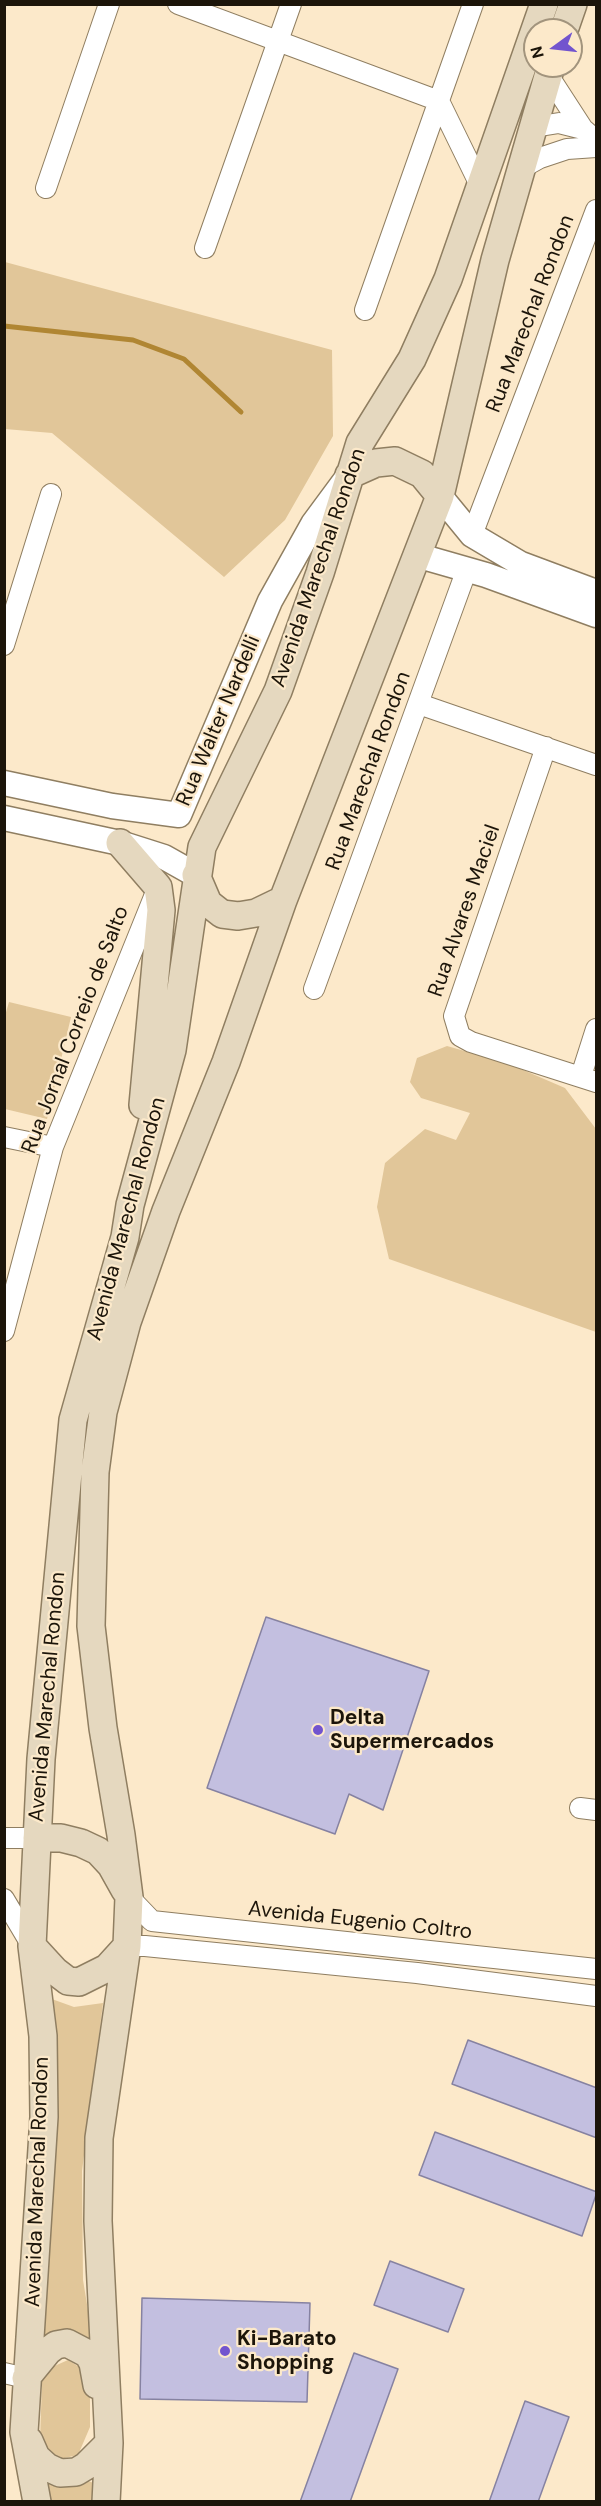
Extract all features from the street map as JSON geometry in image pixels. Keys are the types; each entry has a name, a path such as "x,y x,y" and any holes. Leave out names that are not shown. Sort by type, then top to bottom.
{"main road":[{"name":"Avenida Marechal Rondon","path":"37,2502 15,2376 35,2282 44,2117 43,2036 32,1946 41,1759 73,1420 125,1237 130,1205 172,1050 189,947 196,875 202,847 278,691 320,573 360,443 412,359 448,279 544,4"},
{"name":"Avenida Marechal Rondon","path":"106,2502 109,2433 98,2221 99,2138 127,1946 129,1897 90,1626 95,1472 103,1412 127,1322 166,1211 226,1062 283,900 440,496 495,260 547,78"},
{"path":"499,137 534,127"},
{"path":"349,475 376,463 394,461 422,474 440,496"},
{"path":"120,843 158,887 161,910 157,973 130,1205"},
{"path":"196,875 208,903 222,914 238,916 256,912 283,900"},
{"path":"37,1838 61,1838 81,1843 98,1851 111,1865 129,1897"},
{"path":"35,1879 54,1858 81,1843"},
{"path":"32,1946 54,1971 68,1981 79,1982 107,1968 127,1946"},
{"path":"15,2376 56,2345 67,2343 81,2348 93,2363 103,2415 109,2433 86,2466 76,2472 60,2473 47,2467 36,2457 24,2432"}],"street":[{"path":"46,188 109,4"},
{"path":"178,4 439,101 481,187"},
{"path":"205,248 291,4"},
{"path":"365,310 473,4"},
{"path":"554,78 590,134"},
{"path":"534,127 559,123 590,134"},
{"path":"522,168 540,158 567,149 597,147"},
{"name":"Rua Marechal Rondon","path":"472,535 597,210"},
{"name":"Rua Walter Nardelli","path":"4,783 112,806 179,815 270,601 313,524 349,475"},
{"path":"4,645 51,494"},
{"path":"440,496 472,535 521,564 597,592"},
{"path":"416,555 467,569 597,615"},
{"name":"Rua Marechal Rondon","path":"314,988 467,569"},
{"path":"419,704 597,765"},
{"name":"Rua Alvares Maciel","path":"546,747 454,1016 460,1036 471,1042 589,1079"},
{"path":"4,818 120,843 164,857 196,875"},
{"name":"Rua Jornal Correio de Salto","path":"4,1331 52,1147 158,887"},
{"path":"589,1079 597,1029"},
{"path":"4,1137 52,1147"},
{"path":"4,1838 37,1838"},
{"name":"Avenida Eugenio Coltro","path":"129,1897 152,1922 597,1969"},
{"path":"4,1899 32,1946"},
{"path":"127,1946 417,1973 597,1996"},
{"path":"417,1951 417,1973"}],"shaded area":[{"path":"5,262 332,350 333,436 285,520 224,577 52,433 5,429"},
{"path":"9,1002 71,1017 47,1119 5,1109 4,1019"},
{"path":"447,1046 507,1063 565,1088 596,1129 596,1332 389,1259 377,1207 385,1163 425,1129 456,1140 470,1113 421,1098 410,1082 417,1058"},
{"path":"49,1998 74,2007 103,2003 82,2171 83,2280 93,2341 33,2347"},
{"path":"68,2360 84,2370 90,2384 90,2427 78,2455 60,2459 47,2454 40,2441 42,2382 44,2373"},
{"path":"86,2480 96,2484 95,2501 43,2501 39,2481 53,2485 70,2485"}],"building":[{"name":"Delta Supermercados","path":"266,1617 429,1671 383,1810 349,1794 335,1834 207,1788"},
{"path":"468,2040 597,2088 597,2138 452,2084"},
{"path":"435,2132 597,2192 582,2236 419,2175"},
{"path":"390,2261 464,2289 448,2332 374,2305"},
{"name":"Ki-Barato Shopping","path":"142,2298 310,2303 307,2402 140,2399"},
{"path":"354,2353 398,2369 350,2502 300,2502"},
{"path":"525,2401 569,2417 538,2502 489,2502"}],"waterway":[{"path":"4,326 133,340 184,359 241,412"}],"place":[{"name":"Delta Supermercados","path":"318,1730"},
{"name":"Ki-Barato Shopping","path":"225,2351"}]}
